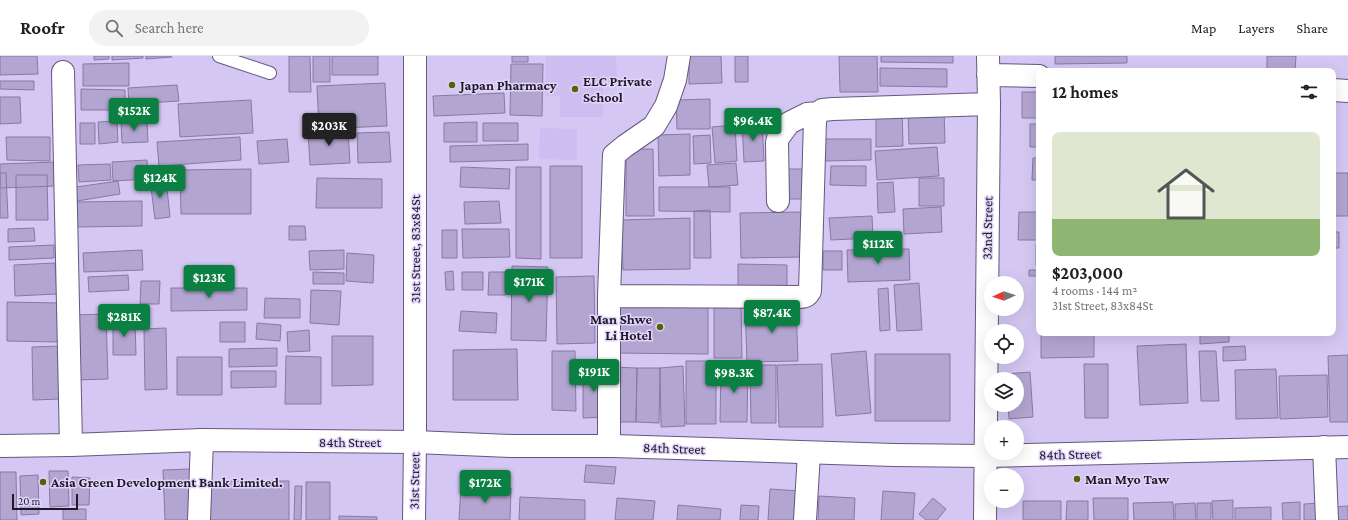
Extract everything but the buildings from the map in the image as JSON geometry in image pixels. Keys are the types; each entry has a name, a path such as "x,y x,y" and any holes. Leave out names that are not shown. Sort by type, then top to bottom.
{"street":[{"name":"31st Street, 83x84St","path":"415,56 415,442"},
{"path":"609,446 609,296 614,155 654,126 666,106 675,80 679,56"},
{"path":"988,65 1036,75"},
{"name":"32nd Street","path":"985,420 989,104 988,65"},
{"path":"63,72 72,445"},
{"path":"1336,90 1348,91"},
{"path":"778,201 776,143 789,123 807,114 832,109 989,104"},
{"path":"609,296 807,296 810,291 815,120 818,113"},
{"name":"84th Street","path":"0,446 202,440 415,442 512,446 609,446 809,453 984,456"},
{"path":"199,520 202,440"},
{"name":"31st Street","path":"414,520 415,442"},
{"path":"1324,447 1327,520"},
{"name":"84th Street","path":"1024,455 1348,447"},
{"path":"805,520 809,453"},
{"name":"32nd Street","path":"984,520 985,460"}],"lane":[{"path":"219,56 270,72"}],"shaded area":[{"name":"ELC Private School","path":"546,56 616,56 617,83 603,83 603,117 560,117 560,96 546,96"},
{"name":"ELC Private School","path":"540,128 577,129 577,160 539,159"}],"place":[{"name":"Japan Pharmacy","path":"452,85"},
{"name":"ELC Private School","path":"575,89"},
{"name":"Man Shwe Li Hotel","path":"660,327"},
{"name":"Man Myo Taw","path":"1077,479"},
{"name":"Asia Green Development Bank Limited.","path":"43,482"}]}
